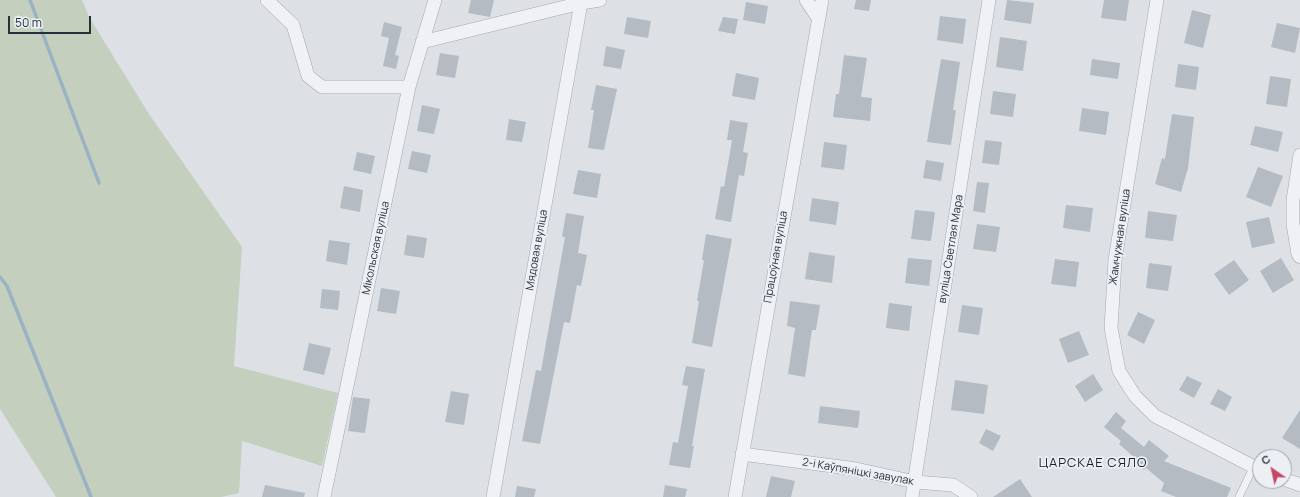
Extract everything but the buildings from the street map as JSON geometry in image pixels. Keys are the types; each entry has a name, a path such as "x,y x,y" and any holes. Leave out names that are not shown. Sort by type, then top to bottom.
{"street":[{"path":"268,0 294,25 308,76 322,87 409,87"},
{"name":"Мікольская вуліца","path":"324,497 409,87 435,0"},
{"path":"422,42 581,3 600,0"},
{"path":"806,0 818,18"},
{"name":"Працоўная вуліца","path":"735,497 822,0"},
{"name":"вуліца Светлая Мара","path":"912,497 989,0"},
{"name":"Жамчужная вуліца","path":"1157,0 1115,260 1111,328 1119,372 1135,396 1155,416 1252,466"},
{"name":"Мядовая вуліца","path":"493,497 581,3"},
{"path":"1300,155 1293,200 1293,224 1298,254 1300,257"},
{"name":"2-і Каўпяніцкі завулак","path":"742,454 856,469 915,482 953,486 971,497"}],"lane":[{"path":"1239,497 1252,477"}],"green space":[{"path":"0,0 82,0 89,17 149,114 242,247 234,366 338,393 322,466 242,441 239,493 221,497 56,497 0,409"}],"waterway":[{"path":"30,0 99,183"},
{"path":"0,277 7,286 91,497"}],"district":[{"name":"ЦАРСКАЕ СЯЛО","path":"1093,463"}]}
